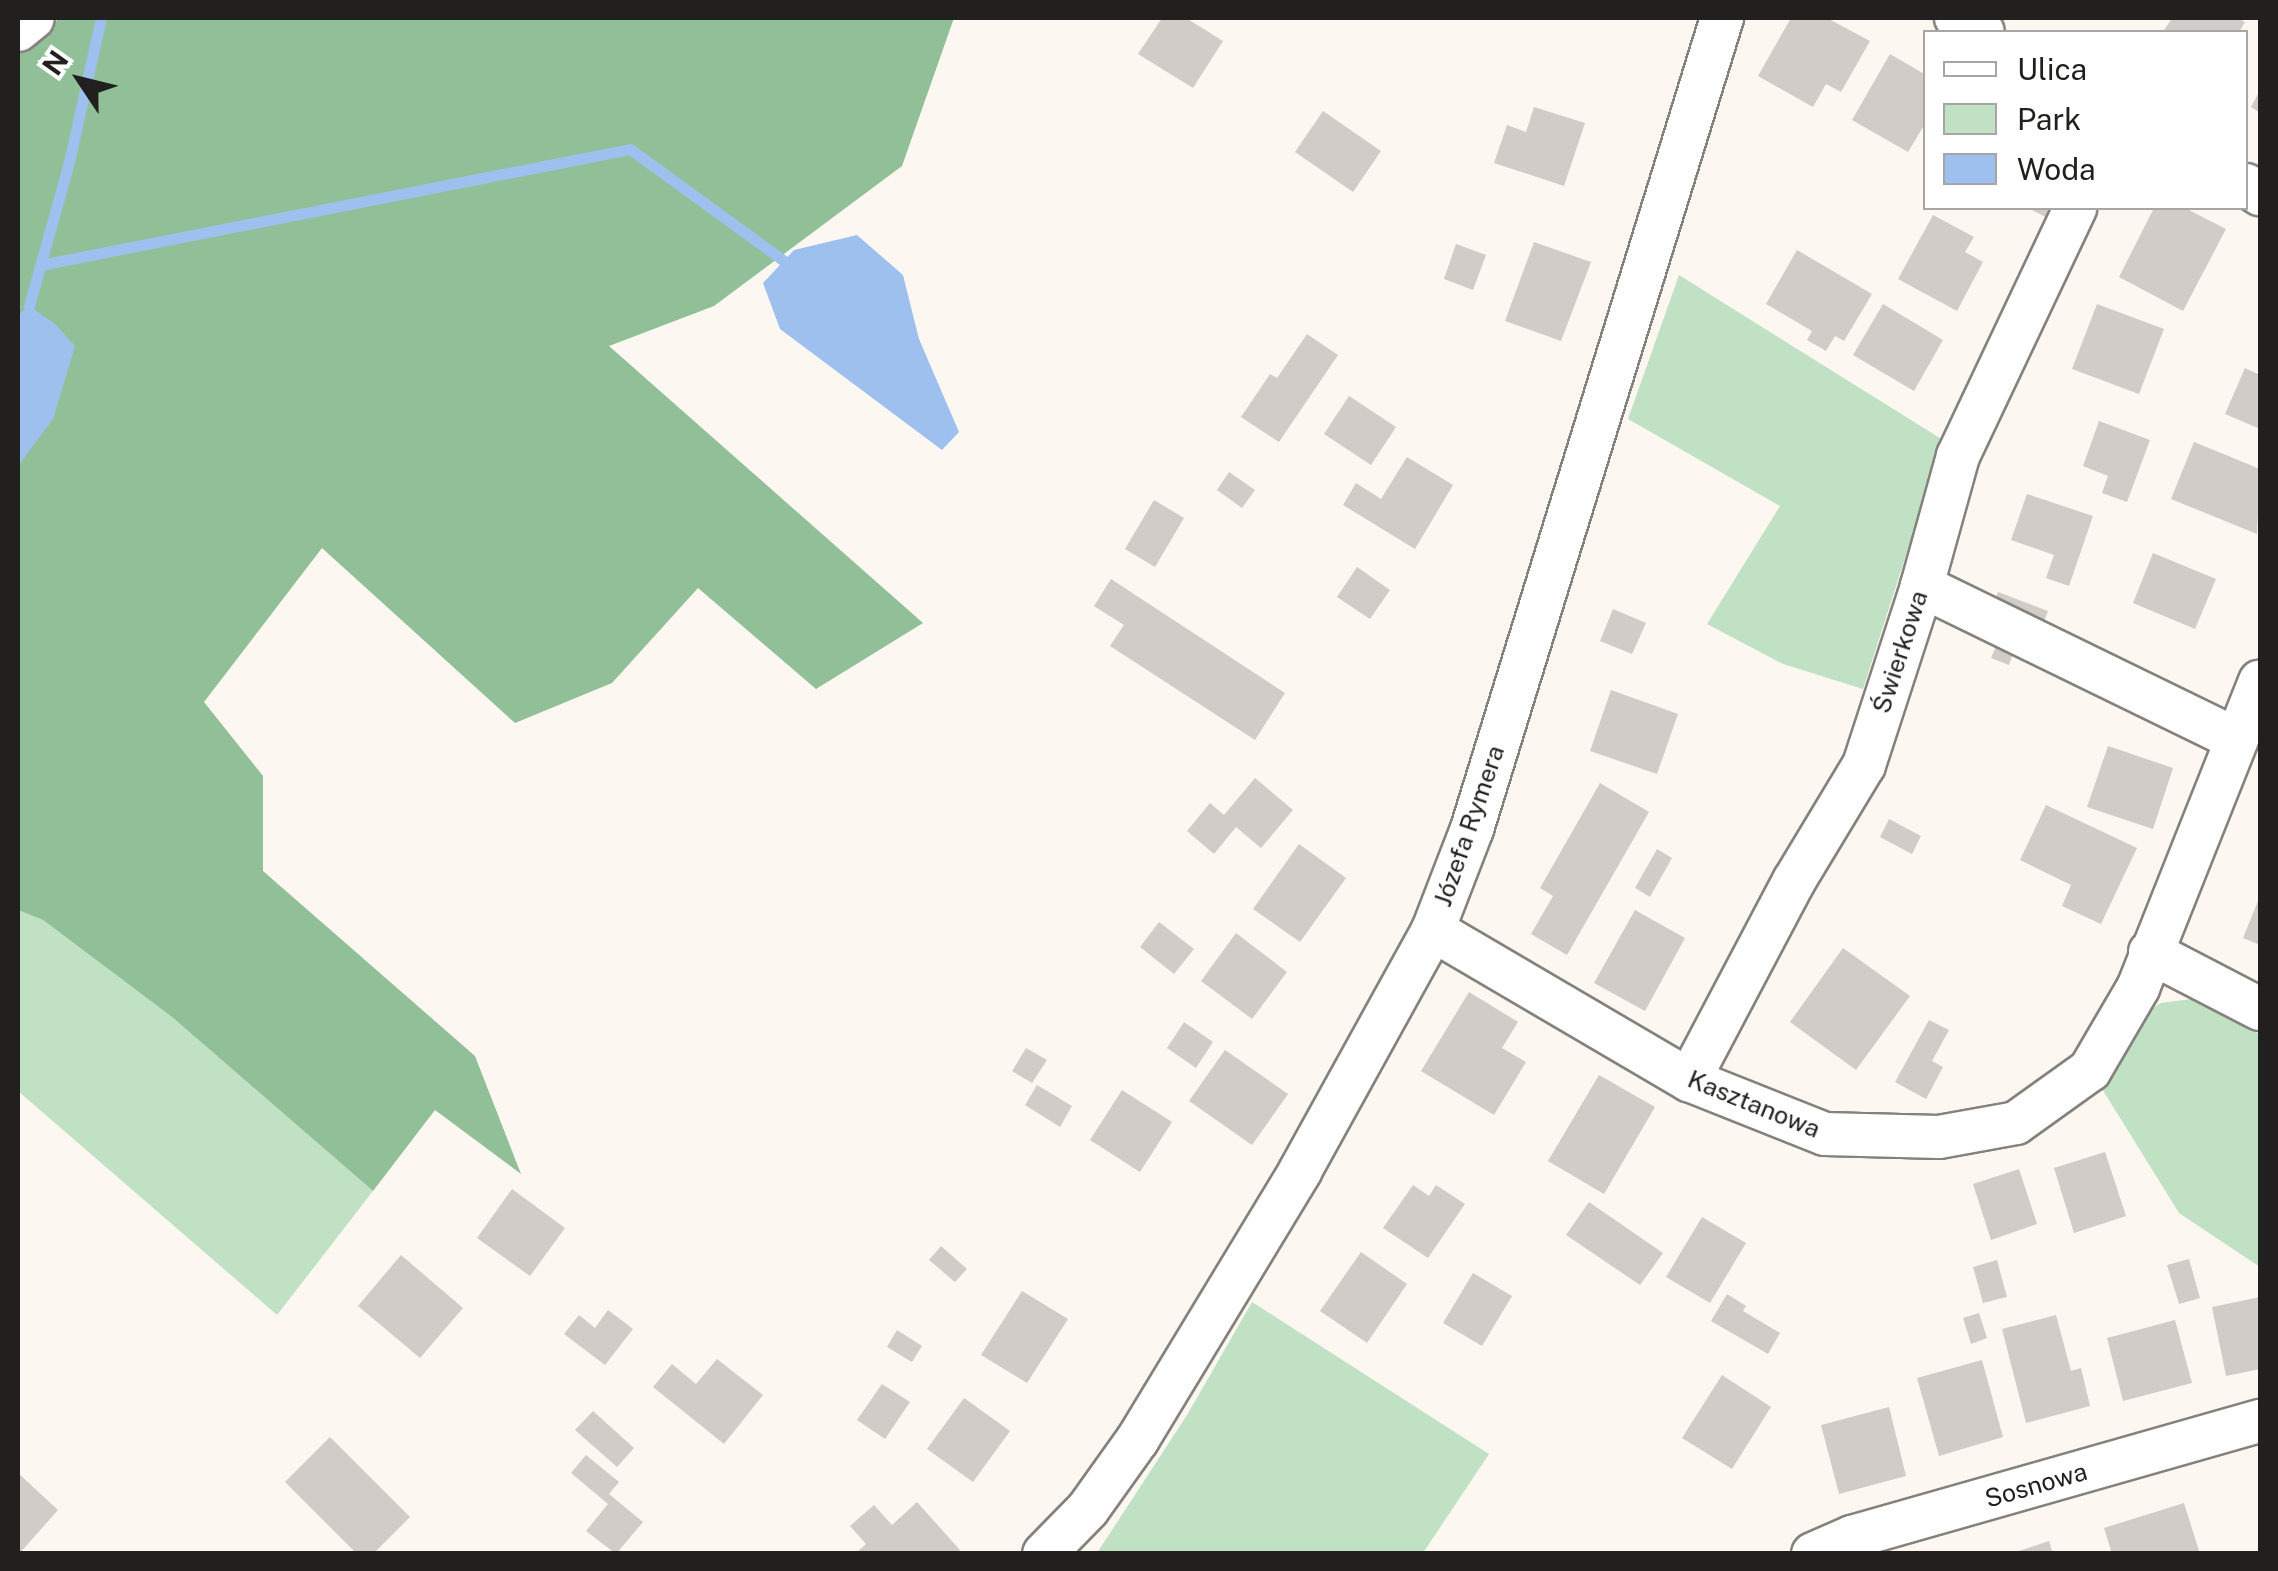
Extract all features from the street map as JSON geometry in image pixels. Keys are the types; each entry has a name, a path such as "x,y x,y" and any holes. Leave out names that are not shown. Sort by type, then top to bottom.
{"street":[{"path":"18,30 34,18"},
{"name":"Józefa Rymera","path":"1044,1554 1088,1509 1138,1439 1300,1171 1433,930 1472,829 1722,18"},
{"path":"1956,18 1979,30"},
{"name":"Świerkowa","path":"1689,1080 1794,881 1864,765 1922,586 1958,456 2074,210"},
{"path":"1922,586 2236,739"},
{"name":"Kasztanowa","path":"1433,930 1689,1080 1825,1134 1939,1137 2016,1123 2090,1070 2138,988 2260,680"},
{"path":"2150,952 2260,1009"},
{"name":"Sosnowa","path":"1813,1554 1852,1537 2260,1422"}],"green space":[{"path":"60,18 954,18 902,166 714,306 609,346 923,623 816,689 698,588 612,683 515,723 322,548 204,702 263,776 263,871 475,1056 521,1174 435,1110 373,1191 172,1017 43,920 18,910 18,51"},
{"path":"1679,275 1943,440 1863,689 1783,664 1707,624 1780,506 1628,419"},
{"path":"18,910 43,920 172,1017 373,1191 277,1315 18,1091"},
{"path":"2191,999 2260,1034 2260,1267 2179,1213 2099,1084 2141,1015 2161,1003"},
{"path":"1252,1302 1489,1454 1423,1553 1097,1553 1187,1415"}],"water":[{"path":"857,235 903,275 919,339 959,432 942,450 780,329 763,283 794,250"},
{"path":"29,306 55,324 75,346 53,419 18,466 18,315"}],"building":[{"path":"1162,18 1186,18 1223,41 1193,88 1138,54"},
{"path":"1791,18 1827,18 1870,41 1841,92 1826,84 1813,107 1758,76"},
{"path":"2172,18 2238,18 2245,22 2240,30 2164,30"},
{"path":"1890,54 1923,73 1923,127 1908,152 1852,120"},
{"path":"2260,90 2260,113 2251,107"},
{"path":"1534,107 1585,123 1564,186 1494,163 1507,125 1526,132"},
{"path":"1323,111 1381,151 1353,192 1295,152"},
{"path":"2032,210 2054,210 2049,219"},
{"path":"2153,210 2189,210 2226,229 2183,311 2119,277"},
{"path":"1933,215 1974,237 1965,252 1983,262 1957,311 1898,279"},
{"path":"1534,242 1591,262 1561,341 1505,321"},
{"path":"1456,244 1486,255 1473,290 1444,279"},
{"path":"1797,250 1872,294 1844,341 1835,336 1826,351 1807,340 1812,331 1766,304"},
{"path":"1883,304 1943,340 1914,391 1853,355"},
{"path":"2097,304 2164,329 2139,394 2072,369"},
{"path":"1307,334 1338,355 1279,442 1241,417 1270,374 1277,378"},
{"path":"2245,368 2260,375 2260,429 2225,414"},
{"path":"1349,396 1396,427 1371,465 1324,434"},
{"path":"2099,421 2150,440 2127,502 2102,493 2108,476 2083,466"},
{"path":"2194,442 2260,469 2257,534 2171,499"},
{"path":"1407,457 1453,485 1415,549 1343,505 1356,483 1381,499"},
{"path":"1229,472 1255,490 1242,508 1217,490"},
{"path":"2027,494 2093,516 2069,586 2046,578 2054,555 2011,540"},
{"path":"1154,500 1184,518 1155,567 1125,549"},
{"path":"2153,553 2216,579 2195,629 2133,603"},
{"path":"1357,567 1390,590 1370,619 1337,597"},
{"path":"1111,579 1285,693 1255,740 1110,646 1124,625 1094,606"},
{"path":"1998,592 2048,611 2030,659 2013,653 2009,665 1991,658 1996,646 1980,640"},
{"path":"1613,609 1646,623 1632,654 1600,641"},
{"path":"1611,690 1678,714 1657,774 1590,751"},
{"path":"2108,746 2173,768 2153,829 2087,807"},
{"path":"1255,778 1293,810 1261,848 1236,827 1214,854 1187,831 1210,803 1224,815"},
{"path":"1600,783 1649,812 1567,955 1531,934 1553,896 1540,888"},
{"path":"2046,805 2137,848 2101,924 2062,906 2071,885 2020,860"},
{"path":"1889,819 1921,836 1912,854 1880,837"},
{"path":"1299,844 1346,878 1300,942 1253,909"},
{"path":"1657,849 1672,858 1650,897 1635,888"},
{"path":"2260,896 2260,945 2243,938"},
{"path":"1635,910 1685,938 1645,1011 1594,983"},
{"path":"1159,922 1194,949 1174,974 1140,947"},
{"path":"1236,933 1287,972 1252,1019 1201,981"},
{"path":"1843,948 1910,996 1856,1070 1790,1022"},
{"path":"1469,992 1518,1022 1502,1048 1526,1062 1494,1115 1421,1071"},
{"path":"1929,1020 1949,1030 1932,1061 1943,1067 1926,1099 1895,1082"},
{"path":"1184,1022 1213,1042 1196,1068 1167,1048"},
{"path":"1026,1048 1047,1060 1032,1083 1012,1071"},
{"path":"1225,1050 1288,1094 1252,1145 1189,1101"},
{"path":"1599,1075 1655,1107 1604,1194 1548,1161"},
{"path":"1037,1085 1072,1106 1060,1127 1025,1105"},
{"path":"1122,1090 1172,1122 1140,1172 1090,1140"},
{"path":"2105,1152 2126,1216 2074,1233 2054,1168"},
{"path":"2019,1169 2037,1224 1991,1240 1973,1184"},
{"path":"1413,1185 1429,1196 1436,1185 1465,1204 1428,1258 1383,1228"},
{"path":"512,1189 565,1228 530,1276 477,1238"},
{"path":"1589,1202 1663,1253 1640,1285 1566,1235"},
{"path":"1702,1217 1746,1243 1710,1303 1666,1277"},
{"path":"941,1246 967,1269 955,1282 929,1260"},
{"path":"1361,1252 1407,1284 1367,1343 1320,1311"},
{"path":"401,1255 463,1308 420,1358 358,1306"},
{"path":"2189,1259 2200,1298 2179,1304 2167,1265"},
{"path":"1997,1260 2007,1297 1983,1303 1973,1267"},
{"path":"1473,1273 1512,1296 1482,1346 1443,1323"},
{"path":"1022,1291 1068,1319 1027,1383 981,1355"},
{"path":"1727,1294 1746,1306 1743,1311 1780,1333 1768,1354 1711,1321"},
{"path":"2260,1297 2260,1369 2226,1376 2212,1307"},
{"path":"608,1310 633,1329 605,1365 564,1334 579,1315 595,1328"},
{"path":"1979,1313 1987,1338 1971,1344 1963,1318"},
{"path":"2056,1315 2071,1371 2081,1368 2090,1406 2026,1423 2002,1329"},
{"path":"2175,1320 2192,1383 2123,1401 2107,1338"},
{"path":"897,1330 922,1346 912,1362 887,1347"},
{"path":"717,1359 763,1395 724,1444 653,1387 672,1364 696,1384"},
{"path":"1982,1360 2003,1437 1939,1456 1917,1378"},
{"path":"1722,1375 1771,1407 1732,1469 1682,1438"},
{"path":"882,1384 910,1402 885,1439 857,1420"},
{"path":"964,1398 1010,1431 973,1482 927,1449"},
{"path":"1889,1407 1906,1476 1839,1494 1821,1425"},
{"path":"593,1411 634,1448 617,1467 575,1430"},
{"path":"330,1437 410,1517 373,1554 357,1554 285,1482"},
{"path":"586,1455 619,1482 609,1494 643,1522 616,1554 586,1531 608,1504 571,1473"},
{"path":"18,1473 58,1510 19,1554 18,1554"},
{"path":"917,1502 960,1550 956,1554 855,1554 866,1544 850,1526 874,1505 892,1525"},
{"path":"2184,1503 2200,1554 2112,1554 2104,1528"},
{"path":"2049,1541 2053,1554 2013,1554 2013,1553"}],"waterway":[{"path":"29,306 69,162 101,18"},
{"path":"40,265 630,149 784,261"}]}
